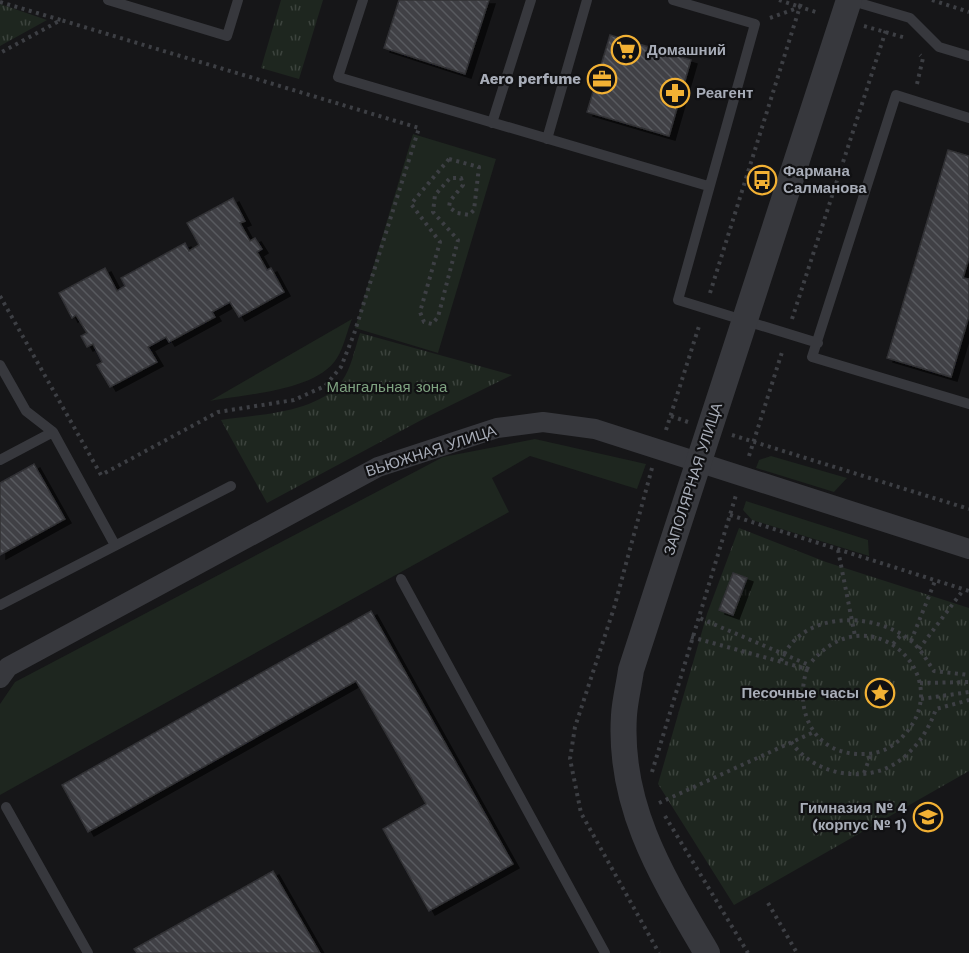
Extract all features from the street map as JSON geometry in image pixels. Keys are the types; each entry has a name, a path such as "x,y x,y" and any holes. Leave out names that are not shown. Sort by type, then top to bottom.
{"street":[{"name":"ЗАПОЛЯРНАЯ УЛИЦА","path":"707,953 661,874 640,828 625,757 624,716 631,670 846,7"},
{"name":"ВЬЮЖНАЯ УЛИЦА","path":"0,678 8,667 378,466 497,428 543,422 595,429 969,549"}],"lane":[{"path":"108,0 226,36 238,0"},
{"path":"363,0 338,77 708,186"},
{"path":"492,123 531,0"},
{"path":"547,139 587,0"},
{"path":"673,0 755,24 678,300 818,343"},
{"path":"846,7 910,18 939,47 969,56"},
{"path":"969,118 896,95 812,357 969,404"},
{"path":"0,365 26,411 53,432 116,545"},
{"path":"0,460 53,432"},
{"path":"0,605 231,486"},
{"path":"401,579 605,953"},
{"path":"6,807 88,953"}],"path":[{"path":"779,0 800,7 846,7 908,39 913,45"},
{"path":"659,953 580,813 570,759 575,726 614,608 649,475 660,449 802,0"},
{"path":"932,0 969,12"},
{"path":"0,2 418,128 354,334 341,367 325,386 294,400 218,412 100,475 0,296"},
{"path":"755,24 800,7"},
{"path":"0,53 61,20"},
{"path":"913,101 923,58 918,52"},
{"path":"449,159 478,167 474,210 469,215 457,213 449,207 450,201 463,185 461,178 450,178 435,195 433,212 458,240 438,317 432,324 424,322 420,312 440,243 411,204 449,159"},
{"path":"670,416 969,509"},
{"path":"730,515 967,590 919,649"},
{"path":"838,550 850,620 855,636"},
{"path":"911,641 934,581"},
{"path":"697,617 808,667"},
{"path":"782,661 795,641 815,627 832,621 850,620 886,626 911,641 934,671 969,675"},
{"path":"893,644 901,635"},
{"path":"855,636 879,638 893,644 914,668 920,683 921,699 910,729 900,741 871,754 839,751 814,732 805,717 801,701 802,685 808,667 832,642 855,636"},
{"path":"691,637 808,667"},
{"path":"920,683 969,682"},
{"path":"921,699 969,692"},
{"path":"791,742 804,757 827,770 846,774 881,770 898,762 915,747 926,733 936,709 969,700"},
{"path":"658,803 814,732"},
{"path":"864,773 871,754"},
{"path":"768,903 797,953"}],"green space":[{"path":"281,0 323,0 299,79 261,68"},
{"path":"0,4 47,20 0,46"},
{"path":"413,134 496,159 438,353 355,328"},
{"path":"352,319 337,358 314,378 280,389 210,401"},
{"name":"Мангальная зона","path":"360,333 512,375 425,418 267,503 221,420 286,411 317,400 331,392 348,371"},
{"path":"535,439 646,464 637,489 530,456 492,478 509,512 0,795 0,704 15,682 443,457"},
{"path":"771,456 847,478 834,492 756,468 759,460"},
{"path":"746,501 868,540 869,556 752,520 743,510"},
{"path":"739,528 826,562 969,608 969,771 734,905 658,784 707,614"}],"building":[{"path":"399,0 489,0 465,74 384,48"},
{"path":"610,35 691,60 669,136 587,112"},
{"path":"948,150 969,156 969,258 963,278 969,279 969,316 951,377 887,358"},
{"path":"233,198 245,221 240,223 250,241 255,238 262,249 257,252 267,270 271,268 284,292 239,317 230,302 212,312 215,317 169,342 166,337 148,347 157,362 110,387 97,365 102,362 93,344 87,347 81,336 87,333 76,315 72,318 59,293 105,268 117,291 125,286 121,278 185,243 189,251 199,245 187,223"},
{"path":"34,464 65,519 0,555 0,483"},
{"path":"733,573 747,578 733,615 719,610"},
{"path":"371,611 513,864 429,911 383,829 426,804 356,681 88,832 62,785"},
{"path":"273,871 320,953 137,953 134,949"}],"place":[{"name":"Домашний","path":"626,50"},
{"name":"Aero perfume","path":"602,79"},
{"name":"Реагент","path":"675,93"},
{"name":"Фармана Салманова","path":"762,180"},
{"name":"Песочные часы","path":"880,693"},
{"name":"Гимназия № 4 (корпус № 1)","path":"928,817"}]}
